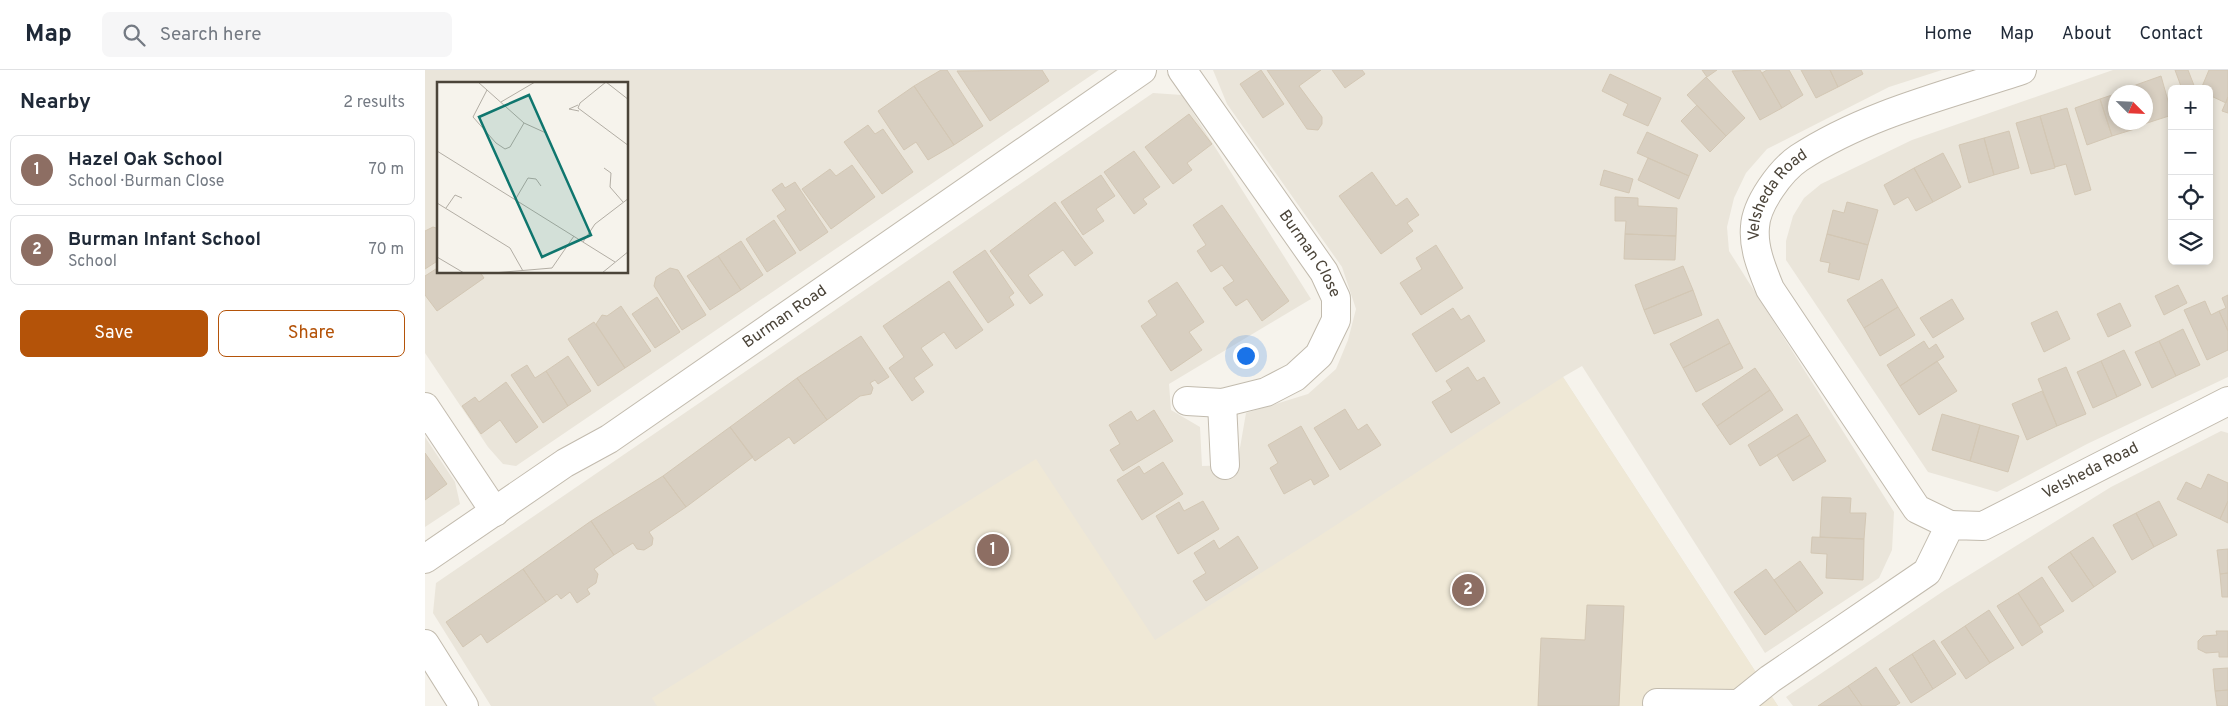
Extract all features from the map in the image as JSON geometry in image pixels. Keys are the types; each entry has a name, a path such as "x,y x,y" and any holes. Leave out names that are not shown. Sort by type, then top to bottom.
{"street":[{"name":"Burman Road","path":"425,559 565,463 609,439 1142,70"},
{"name":"Burman Close","path":"1182,70 1324,272 1336,298 1336,320 1319,355 1295,377 1266,392 1222,403 1187,401"},
{"name":"Velsheda Road","path":"2022,70 1870,120 1798,158 1767,192 1755,226 1757,256 1770,289 1917,509 1950,525 1983,526 2228,401"},
{"path":"1222,403 1225,465"},
{"path":"425,407 495,512"},
{"path":"1657,703 1739,704 1770,679 1927,572 1950,525"},
{"path":"425,644 464,706"}],"shaded area":[{"path":"425,70 1099,70 516,466 503,464 488,447 425,353"},
{"path":"1213,70 1942,70 1889,87 1767,149 1746,173 1734,198 1727,227 1729,251 1894,512 1892,550 1879,578 1765,653 1582,366 1563,377 1778,706 491,706 433,613 436,583 1153,93 1182,95 1311,299 1169,384 1171,410 1200,427 1202,466 1237,465 1246,413 1308,394 1336,369 1348,340 1356,309 1342,267 1227,104"},
{"path":"2113,70 2228,70 2228,377 2087,444 1997,492 1928,472 1786,260 1786,241 1793,216 1804,198 1821,184 1912,140"},
{"path":"1563,377 1778,706 657,706 652,698 1036,459 1155,640 1313,540"},
{"path":"2221,431 2228,433 2228,706 1793,706 1786,697 1945,590 2111,487"},
{"path":"425,437 455,482 460,504 425,527"}],"building":[{"path":"941,70 947,70 983,126 954,145 914,86"},
{"path":"1042,70 1049,81 990,121 957,71"},
{"path":"1261,70 1284,104 1263,118 1240,84"},
{"path":"1267,70 1321,70 1299,86 1322,117 1322,124 1318,130 1307,129"},
{"path":"1332,70 1362,70 1365,74 1345,88"},
{"path":"1702,70 1717,70 1707,77"},
{"path":"1760,70 1782,108 1760,120 1732,71"},
{"path":"1767,70 1789,70 1803,95 1782,108 1762,73"},
{"path":"1801,70 1830,70 1838,87 1816,98"},
{"path":"1830,70 1861,70 1863,74 1838,87"},
{"path":"2175,70 2188,70 2194,85 2181,85"},
{"path":"2209,70 2228,70 2228,97 2226,103 2213,97 2213,85 2203,85"},
{"path":"1610,74 1661,98 1648,126 1623,115 1628,104 1602,91"},
{"path":"2161,76 2168,101 2168,116 2153,121 2153,85 2136,85"},
{"path":"1706,77 1745,118 1726,136 1687,95"},
{"path":"914,86 954,145 928,160 916,142 904,150 878,111"},
{"path":"2108,96 2108,124 2100,99"},
{"path":"2228,97 2228,113 2222,111"},
{"path":"2100,99 2108,124 2108,130 2110,130 2112,136 2087,145 2075,108"},
{"path":"1697,105 1726,136 1710,152 1681,121"},
{"path":"2067,108 2091,190 2075,195 2066,164 2055,167 2040,116"},
{"path":"1189,114 1212,144 1187,163 1192,170 1173,184 1145,147"},
{"path":"2040,116 2055,168 2031,174 2016,123"},
{"path":"868,125 875,134 883,129 913,172 882,194 844,142"},
{"path":"2110,130 2132,130 2112,136"},
{"path":"2009,131 2019,168 1994,175 1984,138"},
{"path":"1647,132 1698,155 1689,176 1637,153"},
{"path":"1984,138 1994,175 1969,183 1959,145"},
{"path":"1134,151 1160,187 1143,199 1147,204 1134,214 1104,172"},
{"path":"1943,153 1961,187 1933,202 1914,168"},
{"path":"1648,158 1689,176 1679,199 1638,180"},
{"path":"852,165 875,197 831,229 802,189 830,169 836,176"},
{"path":"1914,168 1933,202 1916,211 1908,197 1894,205 1884,185"},
{"path":"1604,170 1633,179 1629,193 1600,185"},
{"path":"1372,172 1396,206 1407,198 1419,215 1407,223 1413,231 1381,254 1339,196"},
{"path":"1101,175 1115,196 1096,209 1104,221 1083,235 1061,202"},
{"path":"795,182 828,232 800,251 777,216 786,210 772,190 782,183 785,188"},
{"path":"1615,197 1638,198 1638,206 1677,208 1676,236 1625,234 1626,221 1615,221"},
{"path":"1055,202 1093,253 1075,266 1063,250 1028,275 1043,295 1030,304 990,251"},
{"path":"1847,202 1878,210 1868,245 1827,234 1833,210 1844,213"},
{"path":"1222,205 1289,301 1262,321 1247,299 1236,306 1223,288 1234,281 1222,265 1211,272 1197,251 1206,245 1193,225"},
{"path":"774,220 796,253 767,272 746,239"},
{"path":"433,227 437,228 437,261 425,269 425,231"},
{"path":"1625,234 1676,236 1675,260 1624,259"},
{"path":"1827,234 1868,245 1859,280 1828,272 1830,263 1820,261"},
{"path":"741,241 763,275 741,290 718,256"},
{"path":"1436,245 1463,288 1421,315 1400,283 1422,269 1416,258"},
{"path":"985,250 1014,293 1009,297 1014,305 988,323 953,272"},
{"path":"718,256 741,290 710,310 687,276"},
{"path":"1683,266 1693,290 1644,310 1635,285"},
{"path":"437,268 437,274 481,274 484,278 437,311 425,295 425,276"},
{"path":"670,268 678,270 706,315 682,330 654,286 656,277"},
{"path":"1882,279 1898,307 1864,328 1847,300"},
{"path":"949,281 983,330 956,349 944,332 921,348 933,365 914,378 924,392 912,401 889,368 904,357 883,326"},
{"path":"1177,282 1204,322 1189,332 1202,350 1171,371 1141,326 1157,315 1148,301"},
{"path":"2178,285 2187,303 2164,315 2155,296"},
{"path":"1693,290 1702,315 1654,334 1644,310"},
{"path":"2228,295 2228,331 2219,311 2226,308 2222,298"},
{"path":"657,297 680,332 655,348 632,314"},
{"path":"1952,299 1964,319 1933,338 1920,318"},
{"path":"2205,301 2211,315 2219,311 2228,331 2228,350 2207,360 2184,310"},
{"path":"2120,303 2131,326 2108,337 2097,314"},
{"path":"621,306 651,351 625,368 596,324 602,315 607,316"},
{"path":"1898,307 1915,335 1880,356 1864,328"},
{"path":"1453,308 1461,320 1469,315 1485,341 1436,372 1412,334"},
{"path":"2057,311 2070,339 2044,352 2031,323"},
{"path":"1718,319 1730,343 1683,368 1670,344"},
{"path":"594,322 625,368 598,386 568,339"},
{"path":"2183,329 2200,365 2176,376 2159,341"},
{"path":"861,336 889,377 878,384 875,380 870,383 873,388 871,394 860,396 827,420 797,378"},
{"path":"1924,341 1929,349 1936,344 1944,357 1900,386 1887,365"},
{"path":"2159,341 2176,376 2152,388 2135,352"},
{"path":"1730,343 1743,368 1696,392 1683,368"},
{"path":"2124,350 2141,385 2117,397 2101,361"},
{"path":"568,356 591,391 568,406 546,371"},
{"path":"1937,361 1957,391 1919,415 1900,386"},
{"path":"2101,361 2117,397 2093,408 2077,372"},
{"path":"527,365 535,378 546,371 568,406 543,423 511,375"},
{"path":"1468,367 1477,381 1484,377 1500,403 1451,433 1432,402 1452,390 1446,381"},
{"path":"2066,367 2086,414 2057,426 2038,379"},
{"path":"1755,368 1770,390 1717,426 1702,404"},
{"path":"797,378 827,420 794,444 789,437 755,461 730,427"},
{"path":"506,382 538,427 516,443 500,420 481,434 462,406 475,397 479,402"},
{"path":"1770,390 1783,410 1730,445 1717,426"},
{"path":"2042,391 2057,426 2027,440 2012,404"},
{"path":"1345,409 1358,430 1367,424 1381,445 1340,470 1314,428"},
{"path":"1154,410 1173,441 1123,471 1110,450 1120,444 1109,425 1131,411 1137,421"},
{"path":"1797,414 1810,435 1760,466 1748,445"},
{"path":"1942,414 1980,425 1970,461 1932,450"},
{"path":"1980,425 2019,436 2008,472 1970,461"},
{"path":"1301,426 1329,476 1314,485 1311,479 1284,494 1270,468 1278,463 1268,445"},
{"path":"730,427 753,457 686,507 663,476"},
{"path":"1810,435 1826,461 1793,481 1777,455"},
{"path":"425,453 447,484 425,500"},
{"path":"1163,462 1183,494 1142,520 1117,480 1139,466 1144,474"},
{"path":"2208,474 2228,483 2228,501 2220,519 2177,499 2186,482 2201,489"},
{"path":"663,476 686,507 649,532 653,538 652,545 644,550 637,549 633,543 614,555 591,521"},
{"path":"1822,497 1851,498 1850,513 1866,513 1864,539 1820,537"},
{"path":"1203,501 1219,529 1178,554 1156,516 1179,502 1184,511"},
{"path":"2159,501 2177,535 2154,547 2136,513"},
{"path":"2228,501 2228,523 2220,519"},
{"path":"2136,513 2154,547 2132,560 2113,525"},
{"path":"591,521 614,555 594,569 598,574 596,583 587,589 590,594 577,603 570,592 561,599 557,594 546,602 523,569"},
{"path":"1238,536 1258,568 1206,601 1193,581 1206,573 1194,553 1214,540 1219,549"},
{"path":"1812,537 1864,539 1863,580 1826,578 1827,554 1811,553"},
{"path":"2093,537 2116,572 2094,587 2070,552"},
{"path":"2228,549 2228,573 2220,574 2217,550"},
{"path":"2070,552 2094,587 2072,602 2048,567"},
{"path":"1800,561 1823,593 1797,612 1774,580"},
{"path":"523,569 546,602 487,643 481,634 463,647 446,622"},
{"path":"1766,569 1797,612 1765,635 1734,592"},
{"path":"2228,573 2228,597 2222,597 2220,574"},
{"path":"2042,577 2064,611 2040,626 2018,593"},
{"path":"2018,593 2043,632 2022,646 1997,606"},
{"path":"1587,605 1624,606 1619,706 1538,706 1541,638 1585,640"},
{"path":"1989,610 2014,648 1990,663 1965,626"},
{"path":"1965,626 1990,663 1966,679 1941,642"},
{"path":"2216,631 2228,631 2228,657 2219,657 2219,652 2206,653 2198,649 2198,641 2203,636 2217,635"},
{"path":"1934,640 1956,674 1933,689 1912,654"},
{"path":"1912,654 1933,689 1911,703 1889,669"},
{"path":"1876,667 1900,703 1895,706 1862,706 1848,686"},
{"path":"2228,668 2228,690 2215,691 2213,669"},
{"path":"1848,686 1862,706 1818,706"},
{"path":"2228,690 2228,706 2217,706 2215,691"}],"place":[{"name":"Hazel Oak School","path":"993,550"},
{"name":"Burman Infant School","path":"1468,590"}]}
